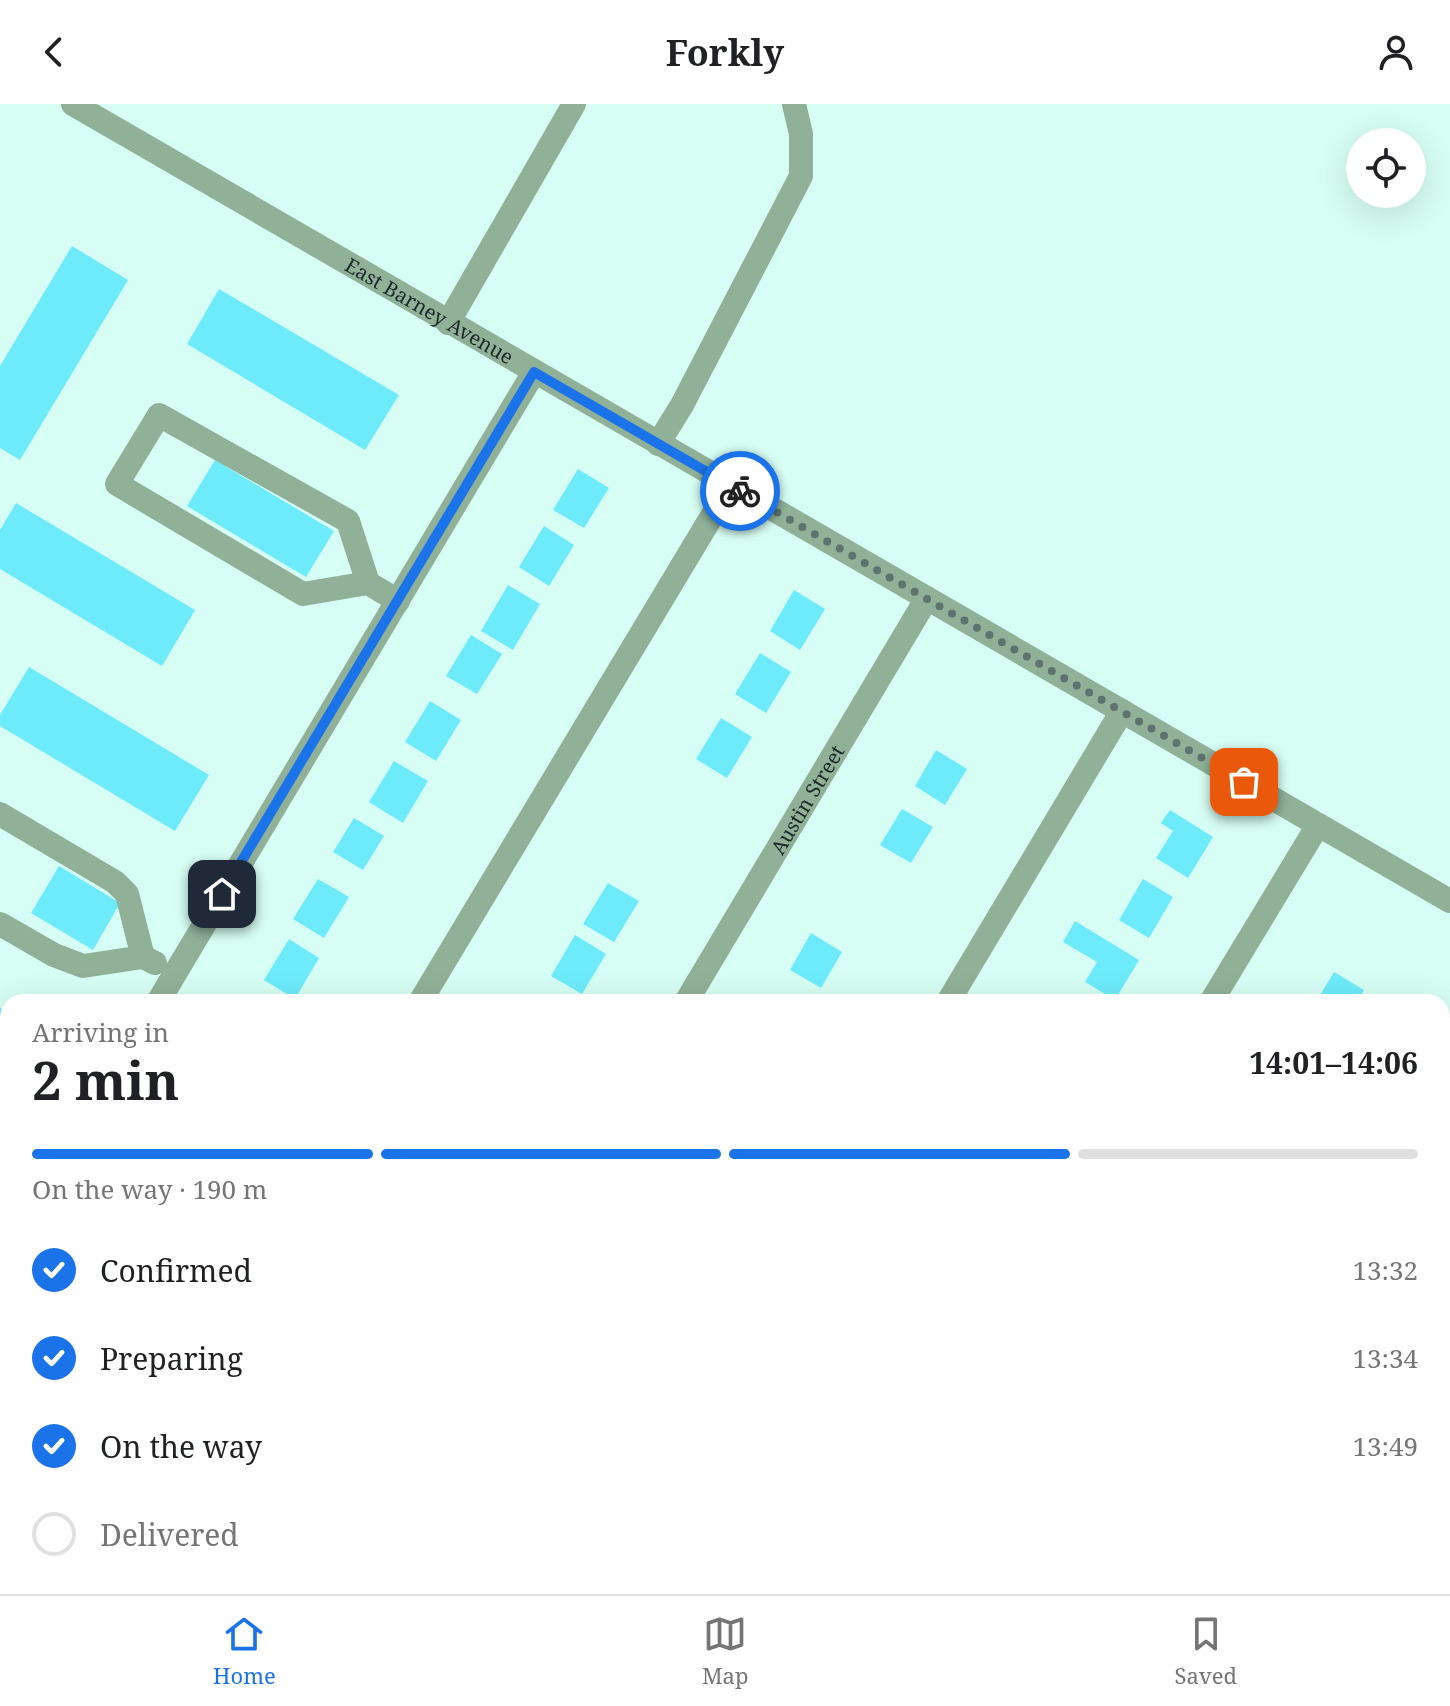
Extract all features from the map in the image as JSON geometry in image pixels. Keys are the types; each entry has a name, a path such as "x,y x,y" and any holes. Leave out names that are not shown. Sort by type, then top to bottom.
{"street":[{"name":"East Barney Avenue","path":"73,104 1450,901"},
{"path":"448,323 574,104"},
{"path":"658,444 682,405 801,176 801,134 794,104"},
{"path":"163,994 534,372"},
{"path":"368,583 348,521 159,415 117,484 303,594 368,583 398,601"},
{"path":"425,994 730,486"},
{"name":"Austin Street","path":"691,994 927,598"},
{"path":"953,994 1122,711"},
{"path":"0,814 115,882 127,894 143,957"},
{"path":"1216,994 1318,825"},
{"path":"0,924 54,955 83,966 143,957 174,974"}],"building":[{"path":"72,246 128,280 20,460 0,448 0,366"},
{"path":"219,289 399,395 365,450 187,344"},
{"path":"215,460 334,531 306,577 187,506"},
{"path":"578,469 609,488 584,528 553,510"},
{"path":"16,503 195,610 162,666 0,569 0,530"},
{"path":"544,526 574,545 549,586 519,567"},
{"path":"508,585 540,604 513,650 481,631"},
{"path":"794,590 825,609 800,650 770,631"},
{"path":"471,635 502,654 477,694 446,676"},
{"path":"760,653 791,672 766,713 735,694"},
{"path":"29,667 209,775 175,831 0,726 0,715"},
{"path":"430,701 461,720 436,761 405,742"},
{"path":"721,718 752,737 727,778 696,759"},
{"path":"936,750 967,769 945,805 915,786"},
{"path":"394,761 428,781 403,823 369,802"},
{"path":"902,809 933,827 911,863 880,845"},
{"path":"1170,810 1213,837 1188,878 1156,858 1173,831 1161,823"},
{"path":"354,818 384,836 363,870 333,852"},
{"path":"59,866 120,903 93,950 31,913"},
{"path":"318,879 349,897 324,938 293,919"},
{"path":"1143,879 1173,897 1149,938 1119,920"},
{"path":"608,883 639,901 614,942 583,924"},
{"path":"1075,921 1139,960 1119,994 1105,994 1085,982 1097,962 1063,942"},
{"path":"811,933 842,952 821,988 790,970"},
{"path":"575,935 606,954 582,994 551,976"},
{"path":"289,939 319,958 298,994 287,994 264,980"},
{"path":"1334,972 1364,990 1362,994 1321,994"}],"way so far":[{"path":"740,491 1244,782"}],"route":[{"path":"222,894 534,372 740,491"}]}
